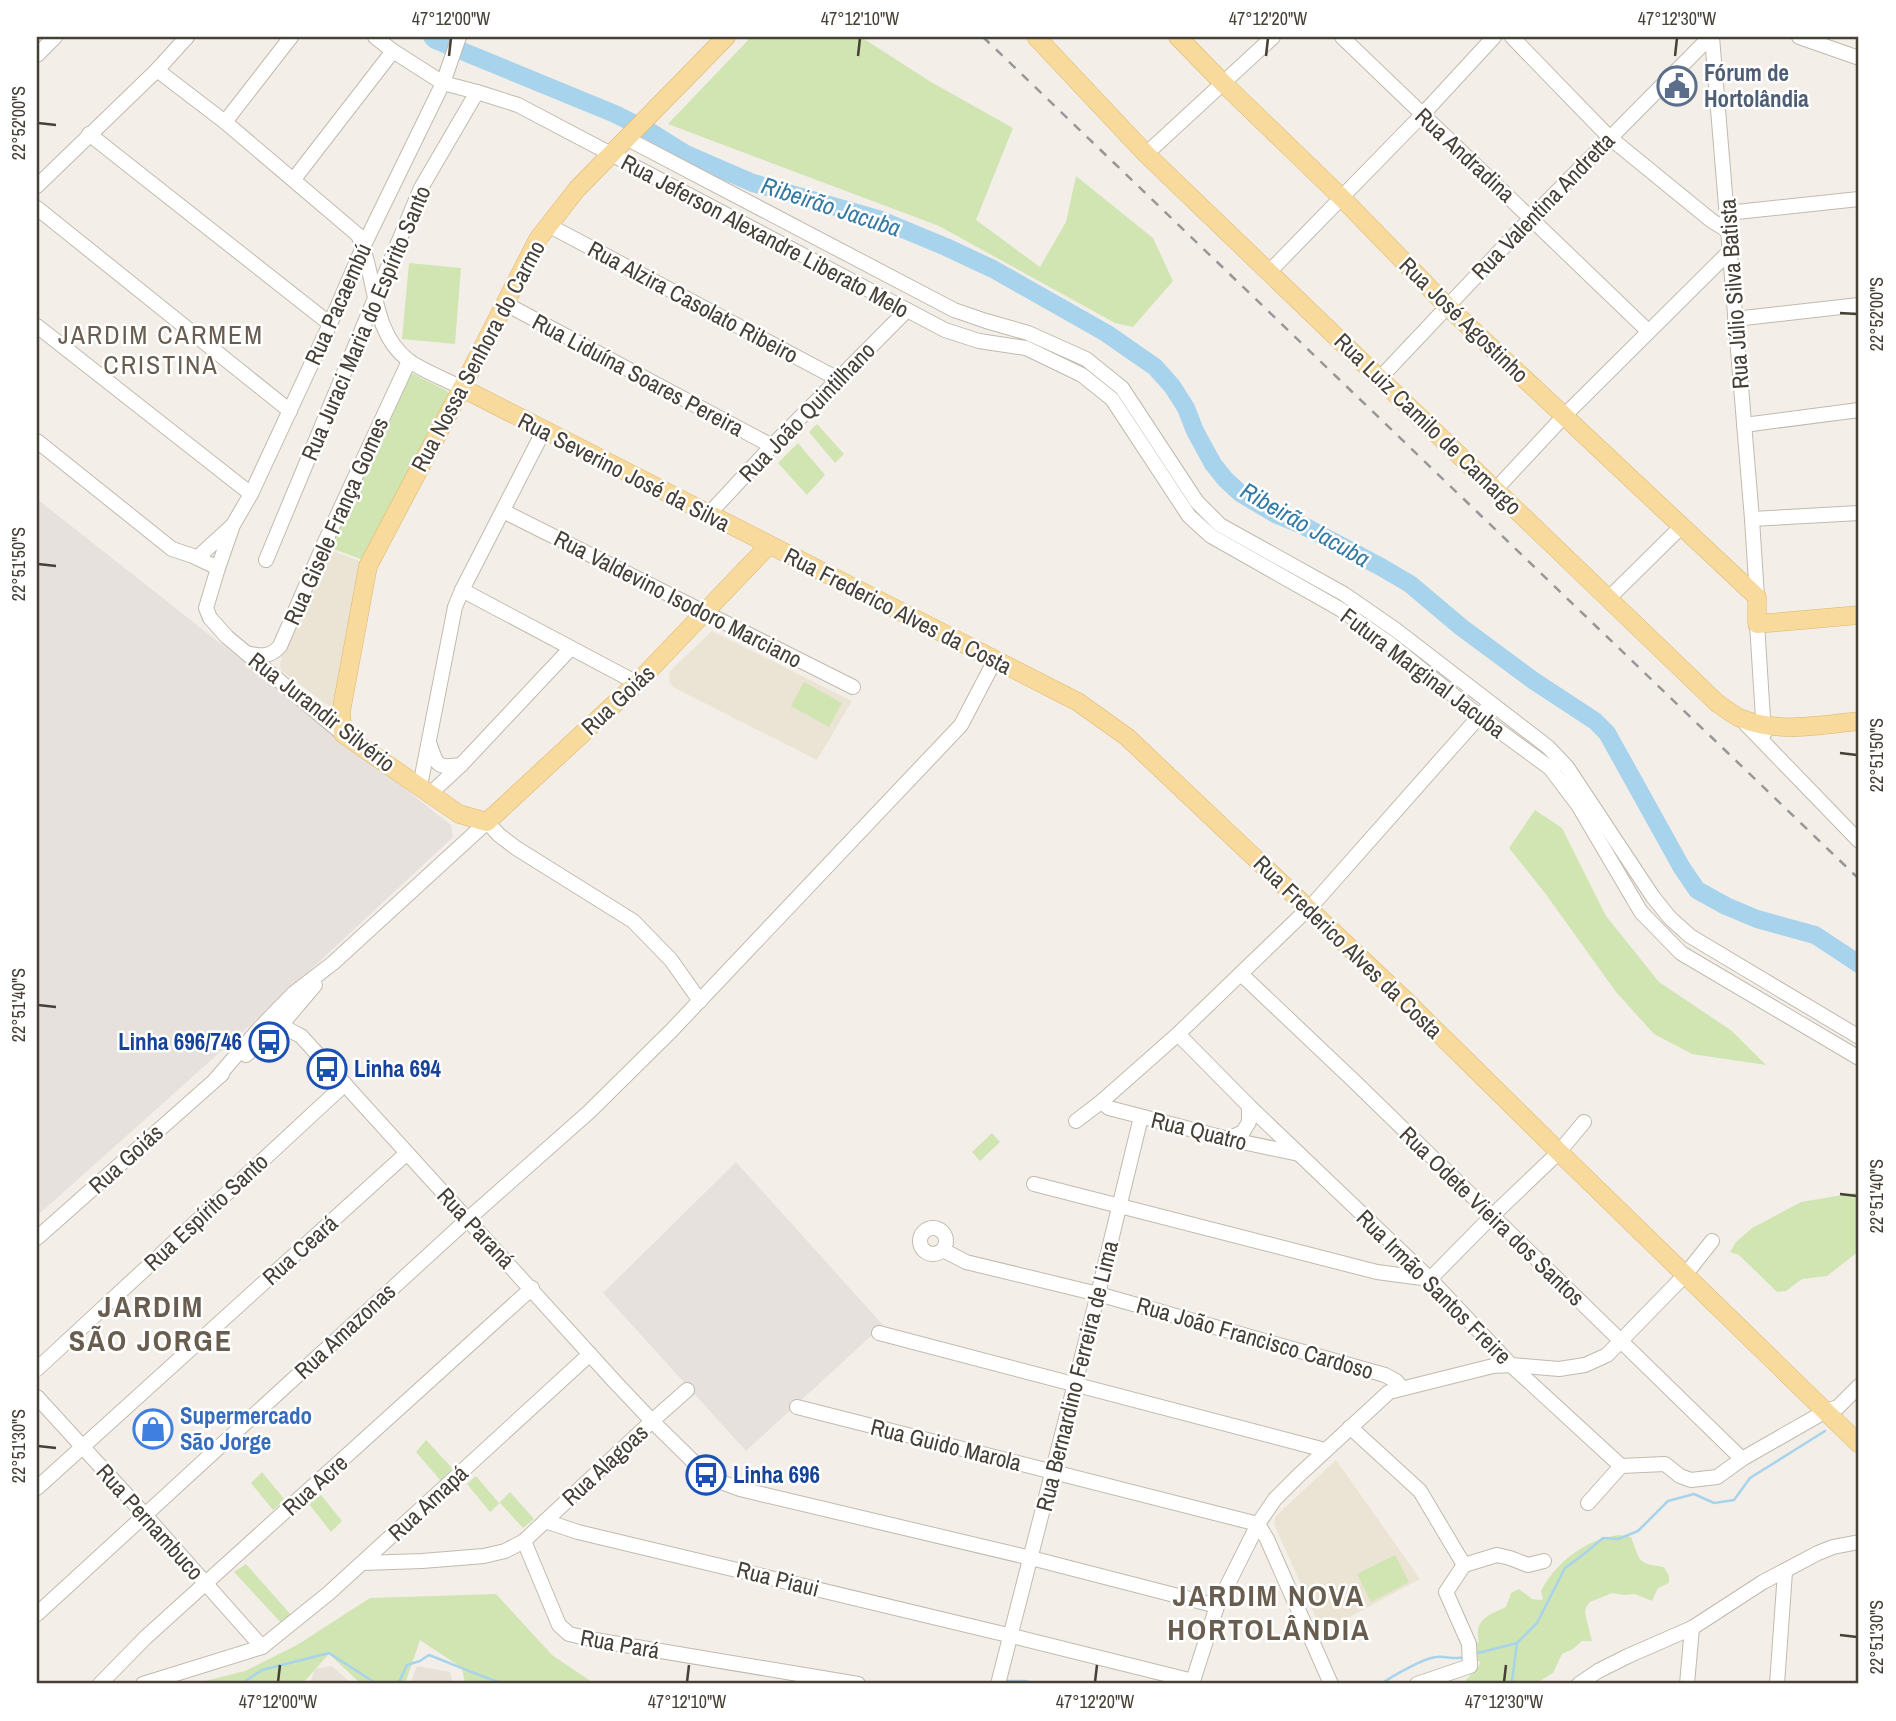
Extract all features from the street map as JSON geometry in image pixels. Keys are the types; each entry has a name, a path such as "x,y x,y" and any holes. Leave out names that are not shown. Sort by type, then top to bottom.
{"main road":[{"name":"Rua Nossa Senhora do Carmo","path":"344,734 341,712 368,566 538,239 577,189 726,37"},
{"name":"Rua Luiz Camilo de Camargo","path":"1036,37 1146,154 1717,703 1739,717 1770,727 1793,728 1859,721"},
{"name":"Rua José Agostinho","path":"1178,37 1341,197 1447,306 1757,597"},
{"path":"471,370 480,398"},
{"name":"Rua Severino José da Silva","path":"462,388 769,545"},
{"name":"Rua Goiás","path":"487,822 637,683 769,545"},
{"name":"Rua Frederico Alves da Costa","path":"769,545 1078,702 1127,737 1406,1001 1859,1444"},
{"name":"Rua Júlio Silva Batista","path":"1757,597 1757,624"},
{"path":"1757,624 1859,615"},
{"name":"Rua Jurandir Silvério","path":"344,734 459,814 487,822"}],"street":[{"path":"37,55 55,37"},
{"path":"37,186 157,70 186,37"},
{"path":"225,122 291,37"},
{"name":"Rua Jeferson Alexandre Liberato Melo","path":"375,37 443,83 518,105 908,310"},
{"path":"1146,154 1273,37"},
{"name":"Rua Andradina","path":"1342,37 1648,331"},
{"path":"1270,271 1494,37"},
{"path":"1512,37 1609,137 1712,221 1730,232"},
{"name":"Rua Valentina Andretta","path":"1380,378 1609,137 1711,37"},
{"name":"Rua Júlio Silva Batista","path":"1711,37 1730,232 1757,597"},
{"path":"1799,37 1859,58"},
{"name":"Rua Pacaembú","path":"218,568 233,525 251,494 363,247 443,83 458,38"},
{"path":"294,179 393,51"},
{"path":"157,70 294,179 358,235 363,247"},
{"name":"Rua Juraci Maria do Espírito Santo","path":"267,560 421,188 477,92"},
{"path":"89,134 330,324"},
{"name":"Rua Jeferson Alexandre Liberato Melo","path":"628,135 932,298"},
{"path":"1727,212 1859,199"},
{"path":"37,208 290,411"},
{"name":"Rua Alzira Casolato Ribeiro","path":"548,225 838,379"},
{"name":"Rua Severino José da Silva","path":"363,247 382,324 390,342 409,361 462,388"},
{"path":"1496,489 1564,416 1731,250"},
{"path":"905,284 908,310 932,298"},
{"name":"Futura Marginal Jacuba","path":"932,298 954,310 1028,333 1086,359 1122,388 1197,502 1220,525 1344,594 1396,630 1548,747 1567,767 1653,897 1670,918 1690,936 1859,1037"},
{"name":"Rua Liduína Soares Pereira","path":"504,303 772,446"},
{"path":"1735,319 1859,304"},
{"name":"Rua João Quintilhano","path":"708,515 772,446 908,310"},
{"name":"Futura Marginal Jacuba","path":"908,310 945,330 979,341 1026,348 1082,375 1112,399 1189,516 1211,536 1340,609 1389,643 1479,716 1550,768 1578,805 1641,912 1681,953 1859,1058"},
{"path":"37,326 251,494"},
{"name":"Rua Gisele França Gomes","path":"245,652 270,655 280,646 409,361"},
{"path":"1744,425 1859,410"},
{"path":"425,790 429,743 455,607 544,430"},
{"path":"37,441 172,549 218,568"},
{"name":"Rua Valdevino Isodoro Marciano","path":"503,511 853,687"},
{"path":"1752,519 1859,513"},
{"name":"Rua Pacaembú","path":"197,558 233,525"},
{"path":"1609,598 1682,526"},
{"path":"1729,570 1750,562 1755,552"},
{"name":"Rua Jurandir Silvério","path":"218,568 206,608 210,618 245,652 344,734"},
{"path":"462,590 637,683"},
{"name":"Rua Júlio Silva Batista","path":"1757,624 1765,743"},
{"path":"425,790 461,765 571,649"},
{"name":"Rua Amazonas","path":"37,1614 468,1219 589,1112 700,1001 961,724 995,660"},
{"path":"1076,1121 1178,1034 1308,908 1491,702"},
{"path":"1739,717 1859,841"},
{"path":"429,743 437,764 461,765"},
{"path":"459,814 463,827 459,847"},
{"path":"487,822 516,848 633,921 671,960 700,1001"},
{"name":"Rua Goiás","path":"215,1080 284,1009 487,822"},
{"name":"Rua Odete Vieira dos Santos","path":"1241,974 1742,1459"},
{"name":"Rua Goiás","path":"37,1238 282,1024 284,1009"},
{"name":"Rua Paraná","path":"284,1009 301,1035 407,1153 652,1421 710,1478 740,1489 1031,1558 1217,1606"},
{"name":"Rua Paraná","path":"282,1024 301,1035"},
{"name":"Rua Irmão Santos Freire","path":"1178,1034 1249,1106 1430,1279 1511,1365 1621,1466"},
{"name":"Rua Espírito Santo","path":"37,1369 345,1084"},
{"name":"Rua Quatro","path":"1101,1102 1109,1108 1141,1117 1300,1154"},
{"path":"1228,1139 1243,1132 1248,1122 1249,1106"},
{"name":"Rua Bernardino Ferreira de Lima","path":"998,1684 1141,1117"},
{"path":"1034,1184 1377,1272 1430,1279 1559,1152 1584,1122"},
{"name":"Rua Ceará","path":"37,1488 407,1153"},
{"path":"1193,1683 1217,1606 1258,1524 1275,1499 1389,1392 1493,1366 1559,1369 1586,1365 1607,1355 1685,1275 1712,1241"},
{"path":"1377,1272 1388,1267 1391,1262 1392,1242"},
{"name":"Rua João Francisco Cardoso","path":"943,1250 966,1262 1098,1294 1385,1375 1402,1388"},
{"name":"Rua Acre","path":"100,1684 145,1638 532,1288"},
{"path":"879,1334 1325,1450"},
{"name":"Rua Amapá","path":"262,1647 363,1563 590,1354"},
{"path":"1588,1503 1621,1466 1665,1464 1680,1476 1691,1480 1717,1477 1742,1459 1838,1407 1859,1385"},
{"name":"Rua Alagoas","path":"524,1541 687,1390"},
{"name":"Rua Pernambuco","path":"37,1397 262,1647"},
{"name":"Rua Guido Marola","path":"797,1407 1258,1524"},
{"path":"1350,1427 1420,1491 1464,1564"},
{"name":"Rua Piaui","path":"545,1521 578,1532 1012,1636 1193,1683"},
{"path":"1258,1524 1331,1684"},
{"path":"363,1563 422,1562 485,1556 505,1551 524,1541"},
{"name":"Rua Pará","path":"524,1541 559,1625 569,1634 608,1643 858,1684"},
{"path":"1579,1684 1597,1678 1629,1656 1692,1628 1763,1582 1818,1553 1859,1542"},
{"path":"1417,1684 1470,1666 1469,1644 1446,1592 1464,1564 1497,1555 1528,1565 1544,1560"},
{"path":"1777,1684 1785,1572"},
{"path":"1687,1684 1692,1628"},
{"path":"143,1684 262,1647"}],"shaded area":[{"path":"37,499 451,825 453,837 274,1004 37,1216"},
{"path":"328,549 365,563 334,705 329,706 282,671 280,666 283,650"},
{"path":"712,631 852,701 817,760 673,687 669,681 670,671"},
{"path":"736,1162 883,1325 746,1451 603,1293"},
{"path":"1336,1460 1420,1579 1342,1621 1318,1622 1274,1524 1275,1517"},
{"path":"332,1666 352,1684 310,1684 315,1669"},
{"path":"417,1666 450,1672 453,1684 410,1684"}],"green space":[{"path":"751,37 861,37 931,82 1013,128 976,220 1040,267 1066,222 1076,176 1153,238 1173,281 1133,327 1115,323 939,226 668,124"},
{"path":"409,263 461,268 455,344 402,339"},
{"path":"408,374 414,374 447,391 450,397 366,561 328,547"},
{"path":"817,424 844,454 835,463 809,432"},
{"path":"798,443 825,475 807,495 778,463"},
{"path":"804,682 842,703 829,727 791,706"},
{"path":"1535,810 1562,828 1606,916 1659,982 1732,1031 1766,1065 1692,1054 1654,1034 1616,992 1509,848"},
{"path":"992,1133 1000,1142 980,1161 972,1152"},
{"path":"1859,1192 1859,1251 1827,1276 1802,1279 1786,1291 1777,1292 1739,1255 1730,1252 1736,1242 1752,1228 1801,1202"},
{"path":"426,1440 452,1468 441,1481 416,1452"},
{"path":"262,1472 285,1500 273,1510 251,1483"},
{"path":"476,1476 499,1503 510,1492 534,1519 523,1528 500,1503 490,1512 467,1484"},
{"path":"321,1495 342,1521 331,1532 309,1504"},
{"path":"1618,1535 1631,1537 1641,1560 1664,1567 1669,1576 1669,1583 1658,1588 1652,1601 1635,1594 1612,1593 1590,1602 1585,1613 1592,1641 1582,1641 1562,1654 1553,1673 1535,1684 1462,1684 1480,1662 1475,1659 1467,1637 1479,1643 1480,1624 1487,1616 1506,1607 1511,1593 1519,1589 1532,1599 1543,1599 1541,1591 1563,1562 1583,1547"},
{"path":"1395,1555 1409,1582 1371,1602 1357,1574"},
{"path":"246,1564 292,1616 283,1625 234,1572"},
{"path":"496,1594 552,1655 595,1684 465,1684 462,1668 420,1640 405,1684 361,1684 329,1654 302,1684 193,1684 245,1671 297,1645 370,1598"}],"waterway":[{"name":"Ribeirão Jacuba","path":"432,37 615,114 686,154 753,183 881,220 946,247 993,269 1106,333 1155,367 1172,386 1186,408 1213,464 1240,493 1410,584 1461,627 1534,681 1595,721 1607,733 1697,890 1757,919 1815,935 1859,964"},
{"path":"1474,1654 1517,1643 1537,1623 1565,1568 1603,1538 1618,1539 1638,1531 1668,1501 1694,1494 1714,1503 1734,1500 1750,1478 1825,1431"},
{"path":"1509,1684 1512,1681 1517,1643"},
{"path":"241,1684 262,1670 329,1653 377,1684"},
{"path":"398,1684 407,1665 429,1655 505,1684"},
{"path":"1381,1684 1425,1660 1465,1657"},
{"path":"1005,1681 1034,1684"}],"railway":[{"path":"983,37 1859,879"}],"place":[{"name":"Fórum de Hortolândia","path":"1677,86"},
{"name":"Linha 696/746","path":"269,1042"},
{"name":"Linha 694","path":"327,1069"},
{"name":"Supermercado São Jorge","path":"153,1429"},
{"name":"Linha 696","path":"706,1475"}],"district":[{"name":"JARDIM CARMEM CRISTINA","path":"161,350"},
{"name":"JARDIM SÃO JORGE","path":"151,1324"},
{"name":"JARDIM NOVA HORTOLÂNDIA","path":"1269,1613"}]}
